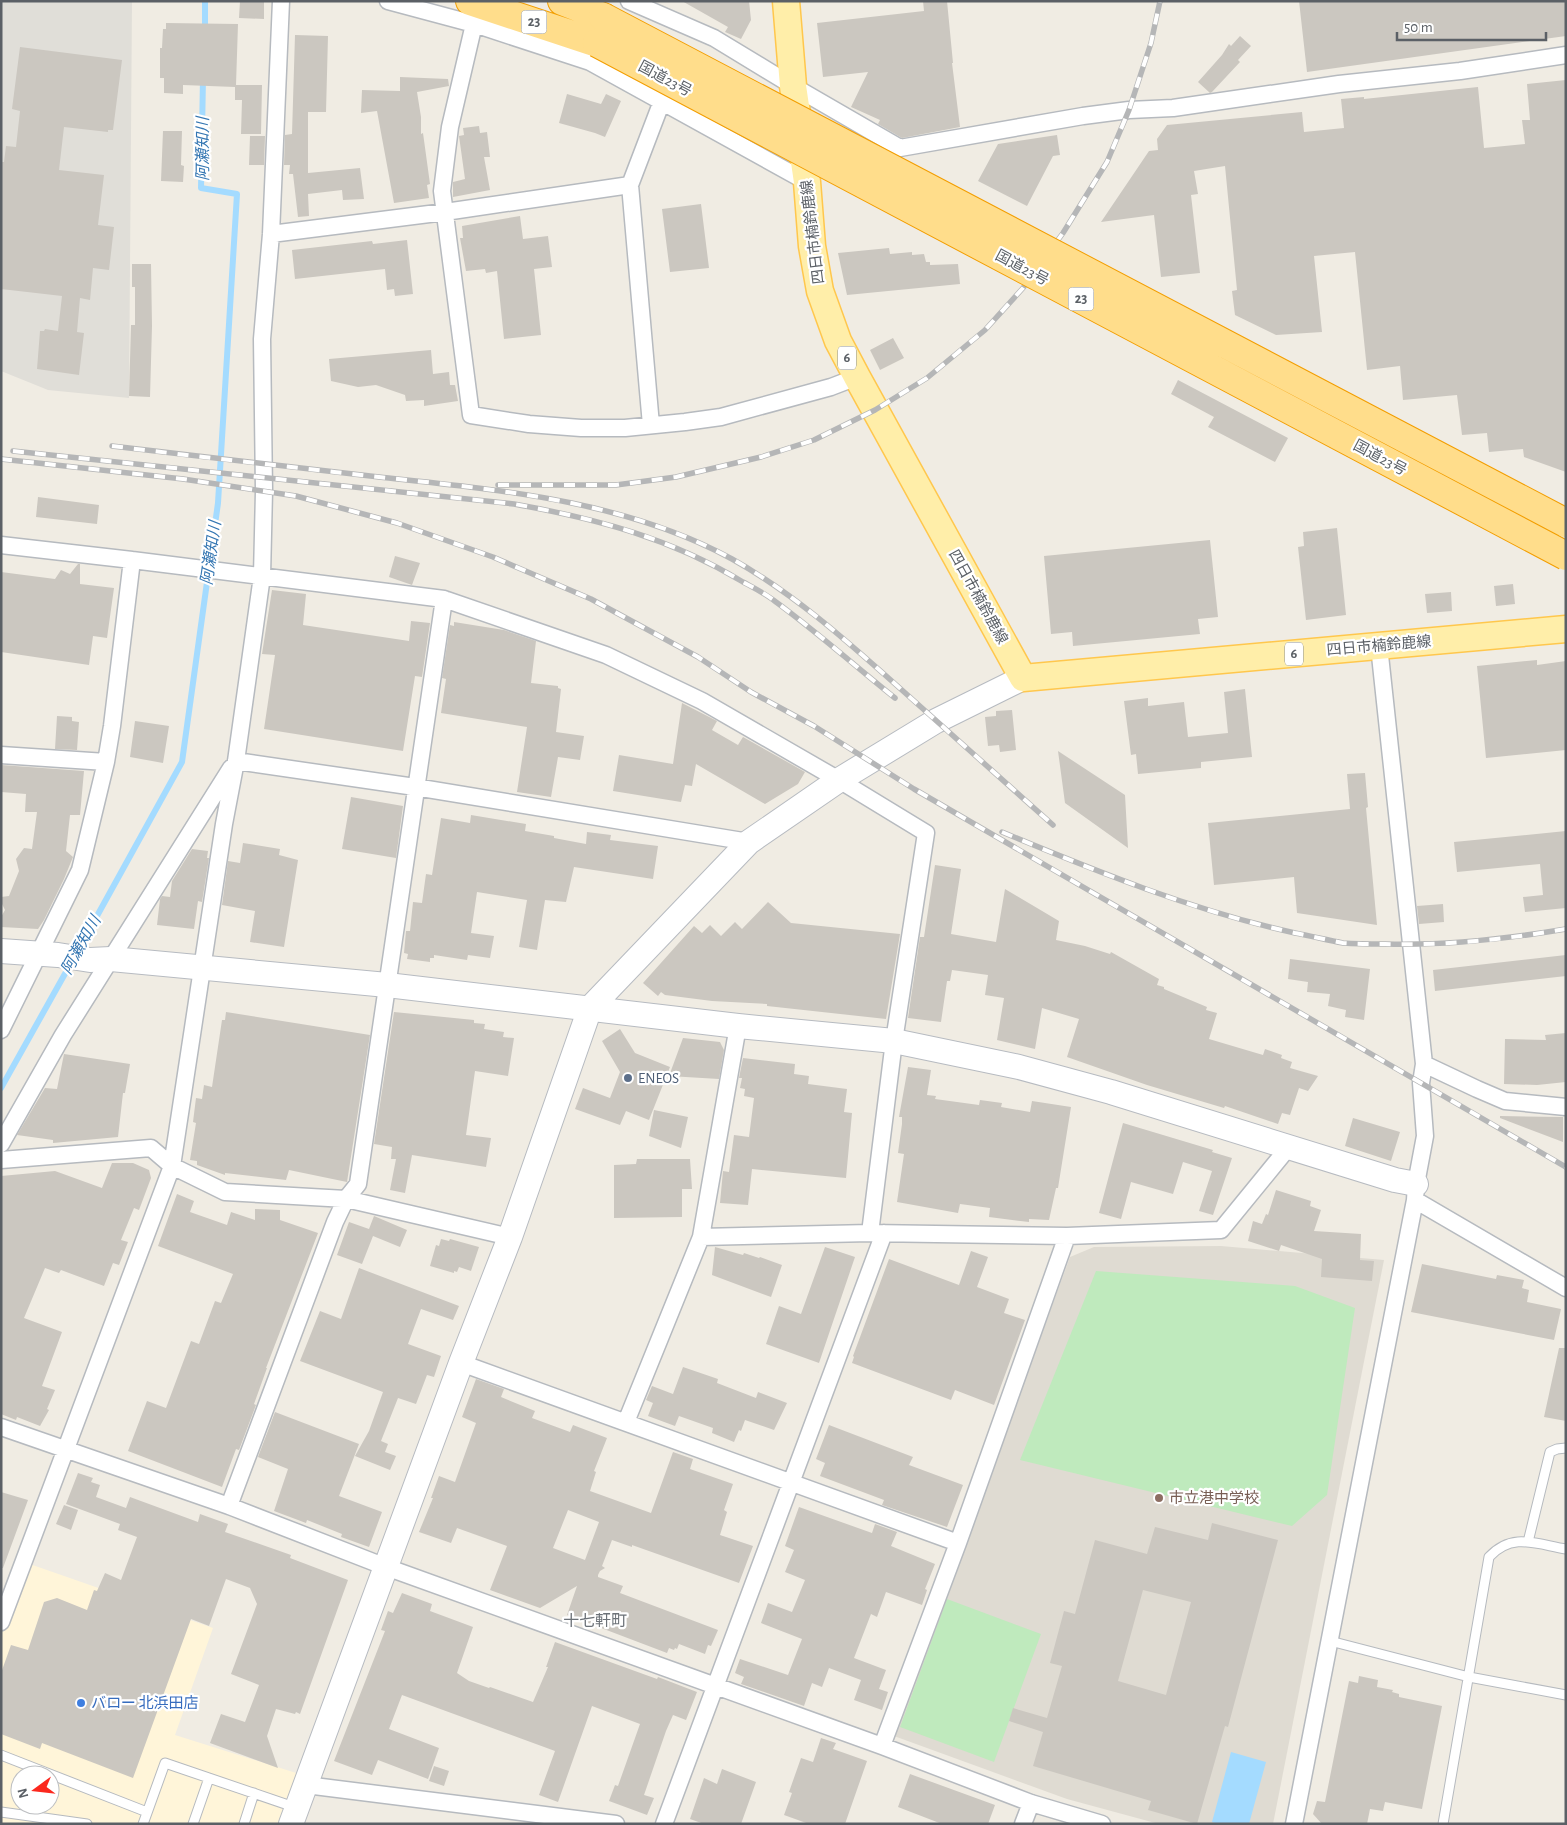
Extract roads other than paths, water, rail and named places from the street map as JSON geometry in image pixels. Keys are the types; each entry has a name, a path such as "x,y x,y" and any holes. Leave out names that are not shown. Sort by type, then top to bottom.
{"highway":[{"name":"国道23号","path":"562,1 600,30 1566,556"},
{"name":"国道23号","path":"472,12 600,30 1566,523"}],"main road":[{"name":"四日市楠鈴鹿線","path":"786,1 793,86 807,182 812,246 820,291 838,341 856,377 1023,678 1566,629"}],"street":[{"path":"1,1622 172,1166 224,824 236,761 262,576 264,491 262,339 271,234 281,1"},
{"path":"388,1 472,12 590,62 807,182"},
{"path":"629,1 714,38 900,148 1082,116 1128,110 1173,108 1339,84 1460,71 1566,55"},
{"path":"472,12 450,127 442,191 471,415 529,424 581,428 625,428 720,417 830,387 856,377"},
{"path":"651,425 630,185 662,101"},
{"path":"271,234 446,212 630,185"},
{"path":"1,546 139,560 444,599 606,655 702,700 926,833 894,1041 877,1233 792,1483 664,1824"},
{"path":"1,1030 49,954 80,870 106,762 139,560"},
{"path":"229,1506 335,1222 346,1199 358,1184 444,599"},
{"path":"1294,1824 1416,1192 1425,1136 1421,1084 1424,1064 1379,646"},
{"path":"294,1816 461,1363 510,1237 590,1008 749,842 839,780 936,721 1023,678"},
{"path":"1,755 106,762"},
{"path":"236,761 415,787 749,842"},
{"path":"1,1144 63,1035 101,959 236,761"},
{"path":"1,951 387,985 738,1026 894,1041 1019,1067 1111,1092 1395,1180 1566,1288"},
{"path":"626,1422 701,1238 738,1026"},
{"path":"1424,1064 1505,1101 1566,1107"},
{"path":"1,1160 151,1148 172,1166 224,1192 346,1199 510,1237"},
{"path":"701,1238 877,1233 1067,1236 1222,1230 1288,1148"},
{"path":"882,1746 958,1543 1067,1236"},
{"path":"461,1363 958,1543"},
{"path":"1,1427 229,1506 386,1567 882,1746 1030,1803 1102,1824"},
{"path":"306,1785 616,1824"},
{"path":"1023,1824 1030,1803"}],"lane":[{"path":"1528,1542 1550,1452 1566,1448"},
{"path":"1443,1824 1489,1558 1497,1548 1513,1541 1566,1549"},
{"path":"1330,1641 1469,1677 1566,1695"},
{"path":"1,1755 147,1812"},
{"path":"143,1824 165,1762 254,1793 294,1816"},
{"path":"193,1824 209,1778"},
{"path":"244,1824 254,1793"},
{"path":"1,1812 22,1819 87,1824"}],"water":[{"path":"1231,1752 1266,1762 1249,1824 1218,1824 1212,1822"}],"waterway":[{"name":"阿瀬知川","path":"205,1 205,30"},
{"name":"阿瀬知川","path":"76,954 182,762 218,503 237,194 201,188 203,78"},
{"name":"阿瀬知川","path":"1,1088 71,963"}],"railway":[{"path":"498,485 616,485 676,477 761,457 814,440 875,410 927,378 985,330 1023,288 1063,233 1107,162 1129,110 1151,43 1160,1"},
{"path":"112,446 515,493 604,511 648,523 691,539 732,559 800,603 842,637 1053,825"},
{"path":"13,451 514,504 575,516 633,532 688,553 772,599 895,698"},
{"path":"1,459 183,479 296,496 397,523 493,557 591,599 698,657 751,692 814,726 914,789 1566,1167"},
{"path":"1002,832 1110,876 1183,902 1257,924 1343,943 1453,943 1498,939 1566,929"}],"place":[{"name":"ENEOS","path":"628,1078"},
{"name":"市立港中学校","path":"1159,1498"},
{"name":"バロー 北浜田店","path":"81,1703"}],"district":[{"name":"十七軒町","path":"595,1621"}]}
